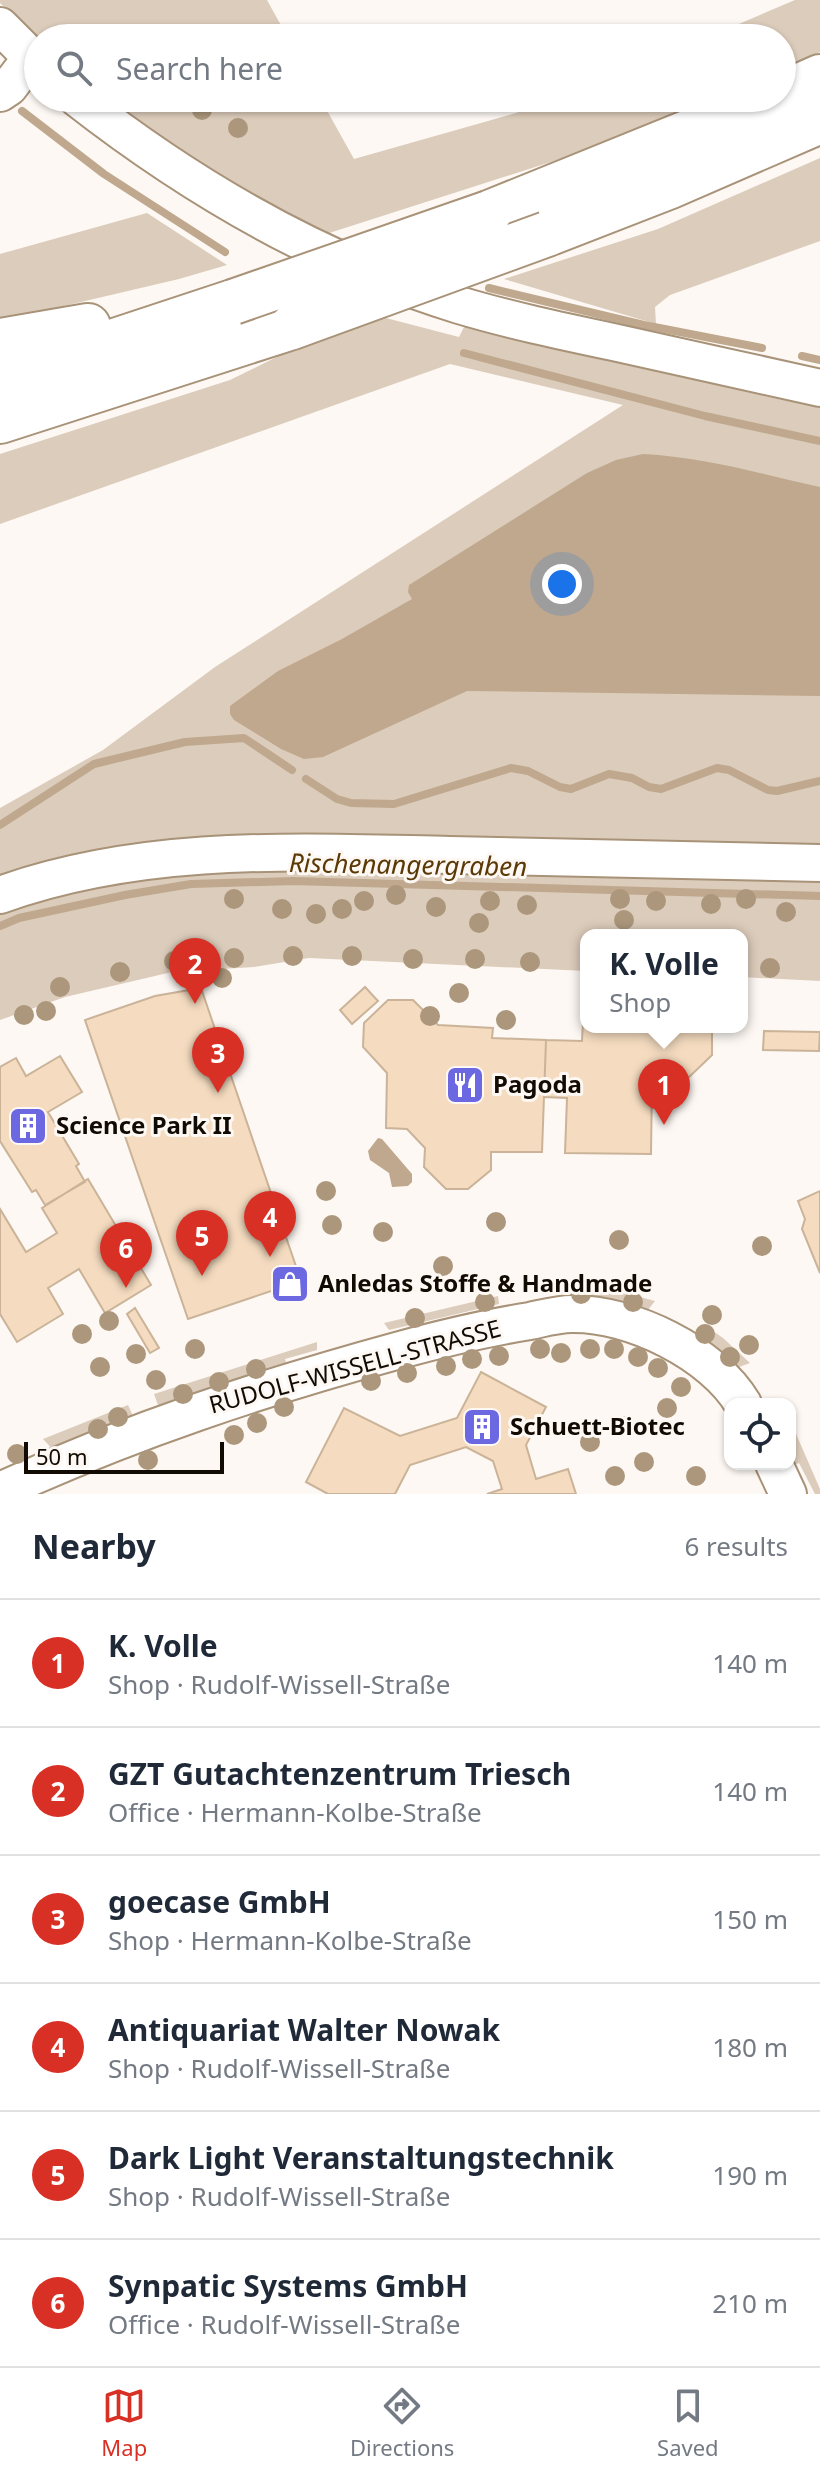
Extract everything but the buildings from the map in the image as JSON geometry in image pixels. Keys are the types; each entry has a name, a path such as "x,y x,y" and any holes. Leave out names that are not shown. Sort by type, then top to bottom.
{"highway":[{"path":"796,88 820,77"},
{"path":"0,379 489,213 738,112"},
{"path":"0,421 292,327 547,234 668,187 820,121"},
{"path":"0,341 233,302"}],"street":[{"path":"0,26 24,51"},
{"path":"0,93 24,71"},
{"path":"96,112 233,205 366,270 458,304 545,327 820,388"},
{"path":"0,895 55,879 148,861 274,851 820,863"},
{"name":"RUDOLF-WISSELL-STRASSE","path":"0,1491 208,1407 480,1328 571,1314 605,1316 631,1323 673,1343 712,1369 738,1398"},
{"path":"777,1470 788,1494"}],"shaded area":[{"path":"0,0 267,0 280,24 24,24 24,27"},
{"path":"795,0 820,0 820,52 796,63 796,24 739,24"},
{"path":"124,112 328,112 354,159 519,112 681,112 588,150 323,235 238,189"},
{"path":"820,158 820,241 670,295 655,307 656,324 504,279 658,229"},
{"path":"147,213 227,265 0,321 0,254"},
{"path":"382,317 459,337 466,323 820,400 820,850 59,860 0,876 0,808 103,750 215,667 623,405 450,364 0,524 0,454 230,380 317,337"},
{"path":"643,454 710,462 820,487 820,696 467,691 323,757 304,759 281,749 234,720 230,714 230,706 278,671 412,599 408,592 409,585 587,473 616,460"},
{"path":"286,869 820,877 820,981 748,977 748,929 580,929 580,971 309,958 254,967 172,972 65,997 0,1020 0,914 71,894 135,881"},
{"path":"378,1138 412,1174 412,1182 408,1186 392,1187 389,1173 370,1160 368,1151"},
{"path":"561,1287 608,1291 655,1301 643,1316 568,1306"},
{"path":"498,1296 499,1304 389,1330 384,1323"},
{"path":"703,1324 750,1363 731,1370 698,1342"},
{"path":"317,1342 317,1350 285,1359 288,1369 166,1410 158,1405 154,1394"},
{"path":"128,1405 133,1416 132,1423 56,1453 43,1439"},
{"path":"796,1434 820,1494 815,1494 799,1463 796,1464"}],"waterway":[{"path":"22,111 104,174 225,252"},
{"path":"489,288 644,325 762,348"},
{"path":"464,353 705,416 820,441"},
{"path":"802,356 820,360"},
{"path":"0,825 94,764 185,742 244,738 292,770"},
{"path":"306,779 337,799 351,803 394,804 511,768 528,771 560,787 571,789 609,774 632,778 661,789 717,768 729,770 768,790 777,791 820,781"},
{"name":"Rischenangergraben","path":"0,926 19,918 191,884 293,881 820,896"}],"place":[{"name":"GZT Gutachtenzentrum Triesch","path":"195,1004"},
{"name":"Pagoda","path":"465,1085"},
{"name":"goecase GmbH","path":"218,1093"},
{"name":"K. Volle","path":"664,1125"},
{"name":"Science Park II","path":"28,1126"},
{"name":"Antiquariat Walter Nowak","path":"270,1257"},
{"name":"Dark Light Veranstaltungstechnik","path":"202,1276"},
{"name":"Anledas Stoffe & Handmade","path":"290,1284"},
{"name":"Synpatic Systems GmbH","path":"126,1288"},
{"name":"Schuett-Biotec","path":"482,1427"}]}
